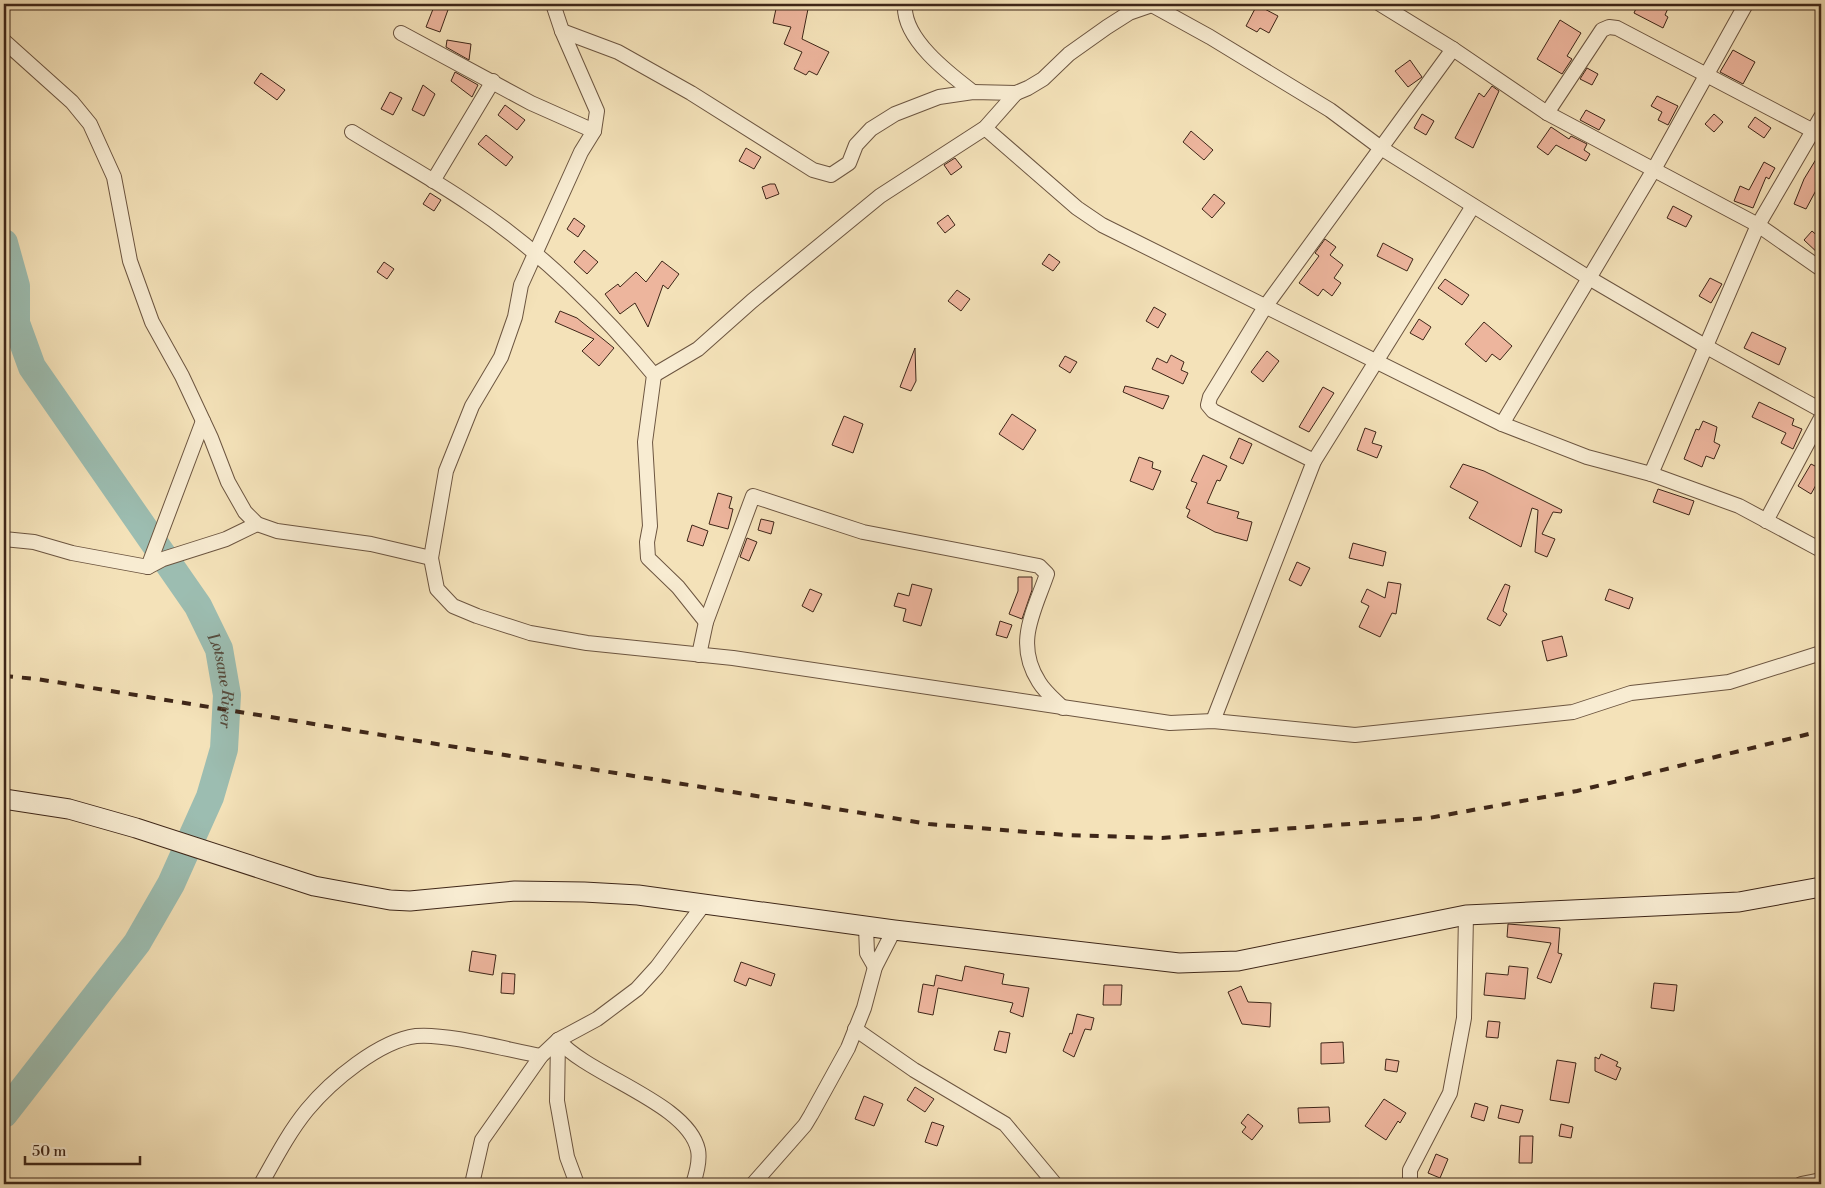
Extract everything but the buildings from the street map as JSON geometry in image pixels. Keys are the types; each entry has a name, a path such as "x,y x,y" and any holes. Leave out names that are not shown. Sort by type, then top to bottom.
{"street":[{"path":"554,4 562,31 597,111 594,131 581,152 521,285 514,317 501,357 472,406 446,471 431,558 437,589 453,606 530,633 577,642 699,655 1170,724 1213,721 1355,736 1573,712 1631,693 1729,682 1821,653"},
{"path":"906,4 904,14 926,51 949,74 973,92"},
{"path":"654,375 698,349 752,300 880,196 985,128 1016,93 1043,79 1069,54 1107,27 1129,13 1153,4 1307,95 1381,148 1590,278 1705,346 1821,410"},
{"path":"1380,4 1453,48 1547,113 1653,171 1758,225 1821,269"},
{"path":"1502,424 1653,171 1746,4"},
{"path":"1547,113 1602,30 1609,27 1618,28 1817,132"},
{"path":"562,31 618,52 691,93 813,170 831,175 849,163 856,145 871,129 895,114 939,97 973,92 1016,93"},
{"path":"401,33 531,103 594,131"},
{"path":"4,42 72,102 90,124 114,176 130,261 152,322 182,376 228,482 245,512 257,524 290,534 371,544 431,558"},
{"path":"1314,461 1213,411 1208,405 1210,397 1264,307 1453,48"},
{"path":"433,181 493,81"},
{"path":"1651,474 1758,225 1817,132 1821,117"},
{"path":"985,128 1077,208 1102,225 1264,307 1502,424 1587,457 1651,474 1738,506 1821,550"},
{"path":"352,132 472,205 536,254 602,319 654,375 650,420 645,442 650,526 647,542 648,558 678,587 706,622"},
{"path":"1213,721 1314,461 1473,206"},
{"path":"1766,521 1821,418"},
{"path":"148,567 203,421"},
{"path":"699,655 706,622 748,504 753,496 765,498 863,532 1039,566 1047,574 1026,636 1028,655 1039,682 1063,708"},
{"path":"4,539 34,542 72,553 148,567 163,559 226,539 257,524"},
{"path":"4,799 69,809 136,828 314,886 390,900 410,901 515,891 584,892 638,896 866,927 1179,963 1238,961 1466,916 1739,902 1821,887"},
{"path":"472,1184 482,1140 541,1056 558,1040 597,1019 637,989 704,904"},
{"path":"1410,1184 1410,1170 1450,1093 1464,1018 1466,916"},
{"path":"866,927 867,953 875,967"},
{"path":"753,1184 805,1126 848,1048 864,1008 875,967 894,930"},
{"path":"855,1029 914,1070 1005,1124 1055,1184"},
{"path":"261,1184 281,1148 307,1110 335,1082 393,1042 417,1036 444,1038 541,1056"},
{"path":"558,1040 557,1101 567,1157 577,1184"},
{"path":"558,1040 573,1053 675,1118 691,1134 699,1151 693,1184"},
{"path":"1801,1184 1821,1180"}],"waterway":[{"name":"Lotsane River","path":"4,243 16,286 16,323 32,367 198,606 219,649 227,695 224,749 210,797 171,884 137,943 4,1114"}],"railway":[{"path":"4,676 37,679 929,824 1065,835 1162,838 1429,818 1577,791 1821,731"}]}
